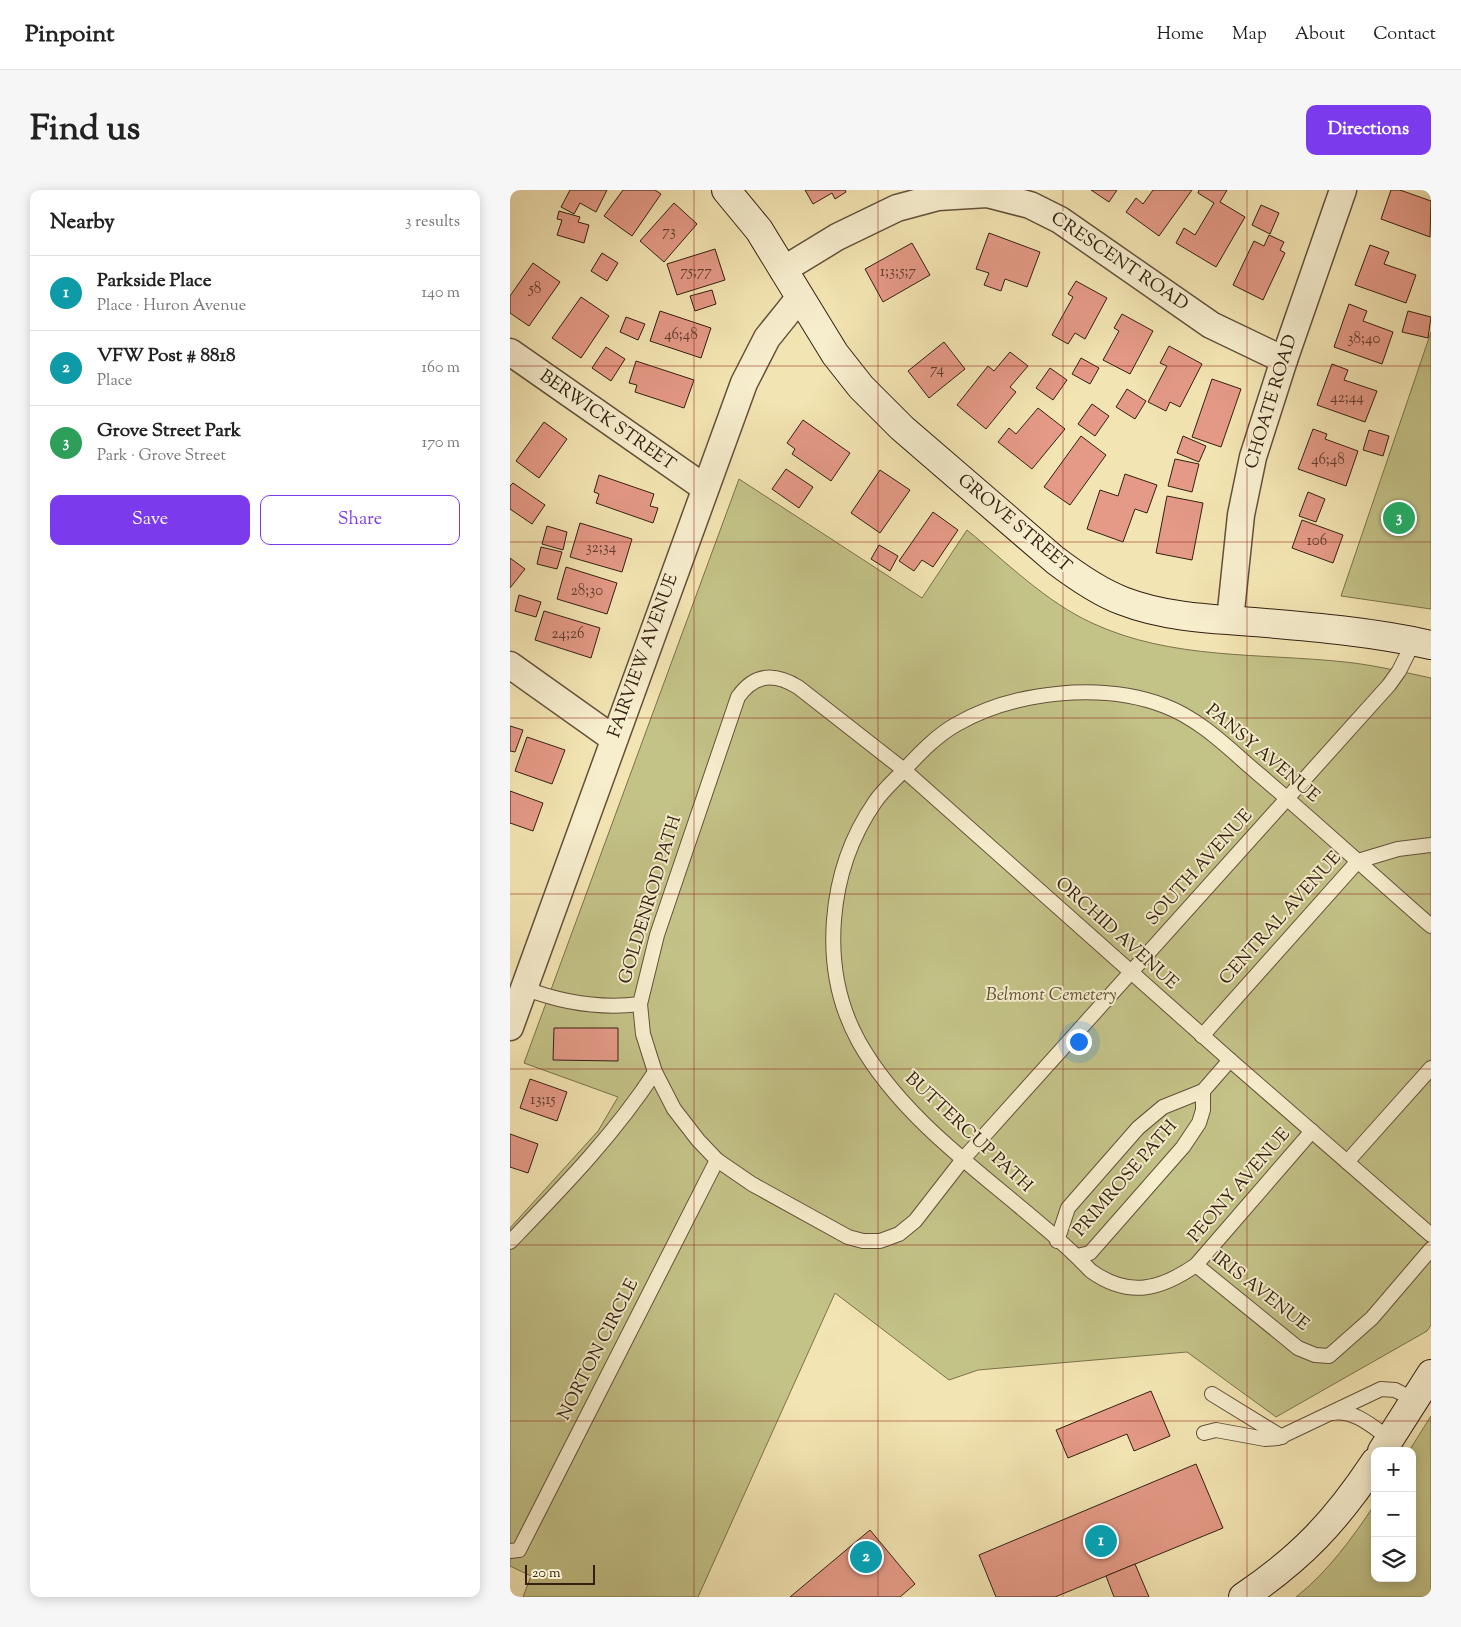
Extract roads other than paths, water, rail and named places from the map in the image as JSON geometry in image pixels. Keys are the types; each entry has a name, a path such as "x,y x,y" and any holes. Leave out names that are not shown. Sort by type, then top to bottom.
{"street":[{"name":"GROVE STREET","path":"726,190 759,230 835,354 875,401 902,428 1055,560 1084,581 1124,601 1162,611 1230,620 1347,630 1422,643"},
{"name":"CHOATE ROAD","path":"1230,620 1241,515 1253,457 1284,360 1343,190"},
{"name":"CRESCENT ROAD","path":"783,270 837,237 897,208 938,197 987,194 1030,205 1060,220 1211,325 1284,360"},
{"name":"FAIRVIEW AVENUE","path":"510,1027 517,985 614,739 754,361 772,330 800,297"},
{"name":"BERWICK STREET","path":"510,352 706,488"},
{"path":"510,665 614,739"},
{"path":"1386,1445 1431,1374"},
{"path":"1243,1597 1284,1569 1312,1543 1341,1510 1371,1468"}],"lane":[{"name":"SOUTH AVENUE","path":"964,1158 1287,799 1389,684 1422,643"},
{"name":"ORCHID AVENUE","path":"766,676 783,679 798,687 904,770 1202,1036 1431,1235"},
{"name":"GOLDENROD PATH","path":"766,676 758,678 744,689 735,704 657,934 640,1004 643,1034 655,1072 674,1109 698,1140 717,1160 752,1184 848,1237 863,1241 880,1241 899,1234 915,1221 964,1158"},
{"name":"PANSY AVENUE","path":"904,770 926,746 956,724 1021,700 1054,694 1086,692 1129,696 1164,705 1191,718 1287,799 1431,926"},
{"name":"BUTTERCUP PATH","path":"904,770 876,800 855,836 839,881 834,908 835,958 842,1000 858,1040 874,1064 908,1105 1057,1241"},
{"name":"CENTRAL AVENUE","path":"1202,1036 1358,861 1398,849 1431,845"},
{"path":"517,985 563,1001 609,1005 640,1004"},
{"path":"1057,1241 1068,1208 1138,1128 1163,1106 1203,1091 1230,1060"},
{"path":"1347,1162 1431,1068"},
{"path":"510,1242 598,1148 631,1109 655,1072"},
{"name":"PRIMROSE PATH","path":"1076,1256 1090,1253 1183,1147 1199,1123 1203,1110 1203,1091"},
{"name":"PEONY AVENUE","path":"1196,1265 1312,1131"},
{"name":"NORTON CIRCLE","path":"510,1551 518,1550 717,1160"},
{"name":"IRIS AVENUE","path":"1057,1241 1103,1279 1114,1285 1132,1289 1150,1287 1177,1278 1196,1265 1298,1348 1315,1355 1329,1356 1372,1318 1431,1250"},
{"path":"1204,1433 1221,1431 1265,1439 1282,1437 1381,1389 1395,1390 1415,1400"},
{"path":"1212,1394 1282,1437"},
{"path":"1329,1413 1342,1412 1355,1416 1386,1445"}],"place":[{"name":"Grove Street Park","path":"1399,518"},
{"name":"Parkside Place","path":"1101,1541"},
{"name":"VFW Post # 8818","path":"866,1557"}],"park label":[{"name":"Belmont Cemetery","path":"1051,996"}]}
